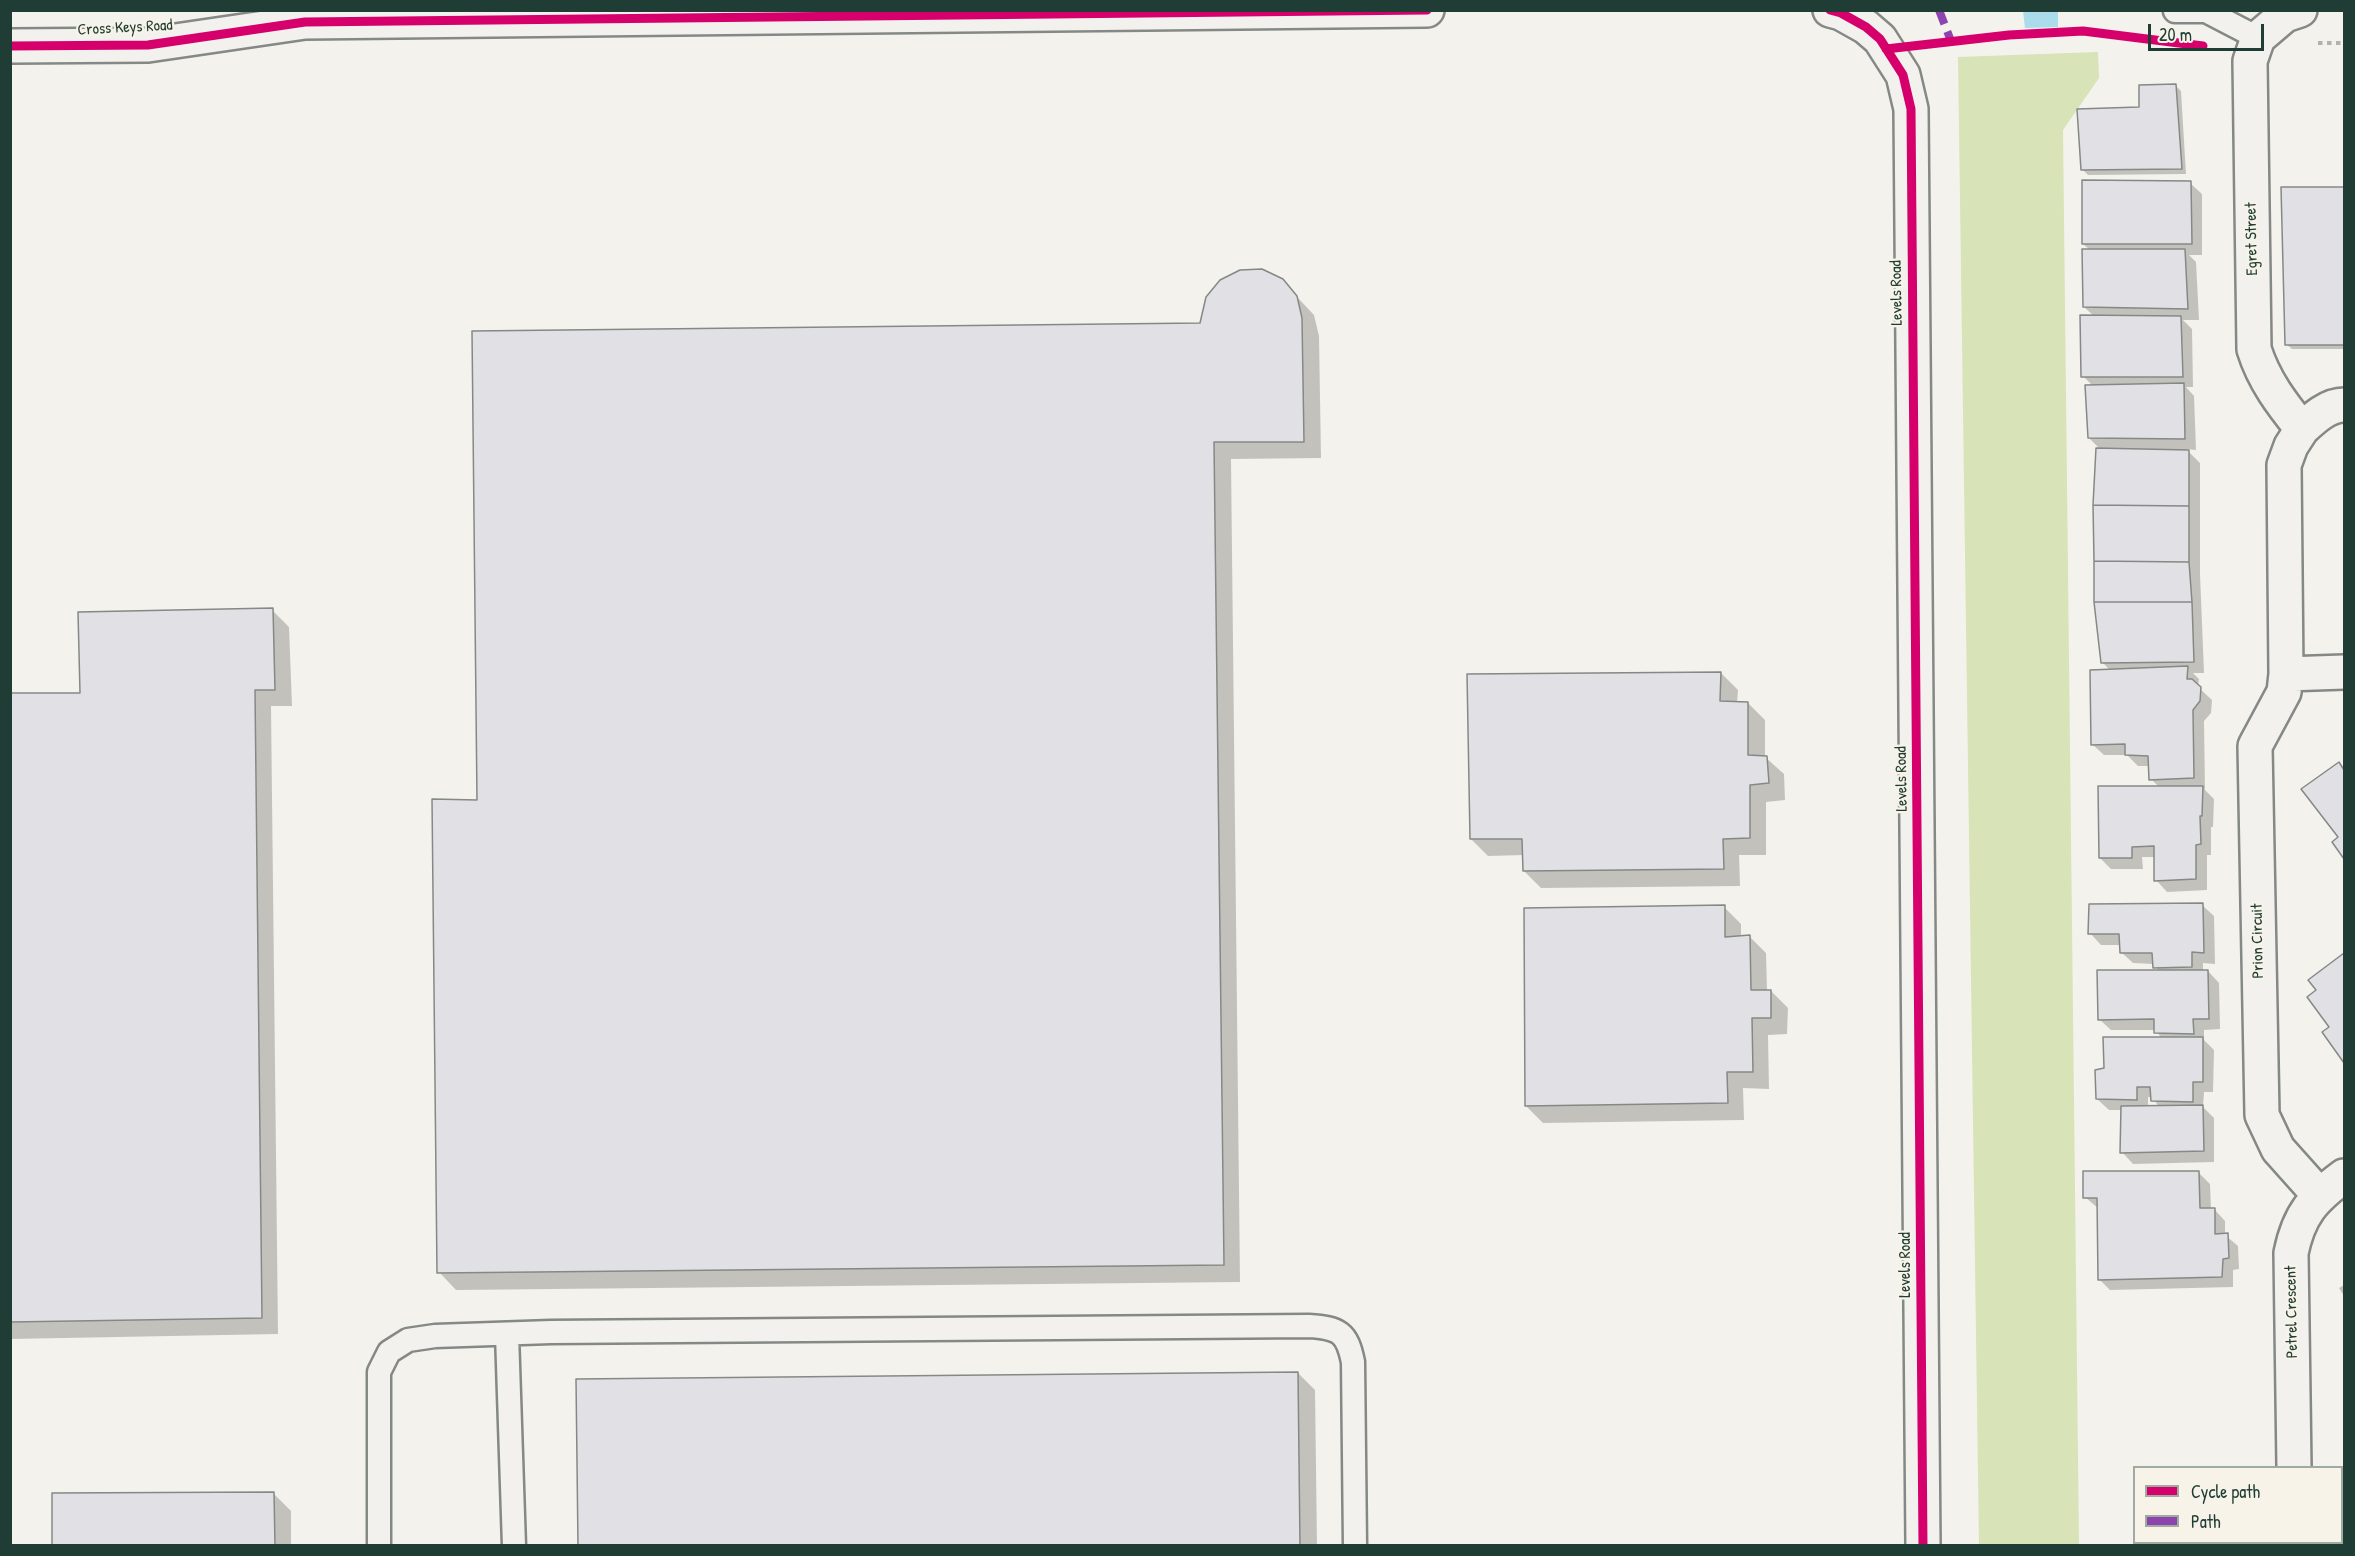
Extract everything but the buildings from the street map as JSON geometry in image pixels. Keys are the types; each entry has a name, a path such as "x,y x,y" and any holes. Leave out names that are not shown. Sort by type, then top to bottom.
{"street":[{"name":"Cross Keys Road","path":"234,10 305,22"},
{"name":"Cross Keys Road","path":"10,46 148,45 305,22 1427,10"},
{"name":"Levels Road","path":"1830,10 1866,27 1880,39 1903,75 1911,109 1923,1545"},
{"path":"2258,38 2285,15 2300,10"},
{"name":"Egret Street","path":"2258,38 2250,61 2254,349 2261,370 2273,392 2302,429"},
{"path":"2302,429 2315,417 2337,405 2344,405"},
{"name":"Prion Circuit","path":"2302,429 2291,446 2284,465 2286,674 2284,692 2255,746 2262,1115 2278,1149 2332,1186"},
{"path":"2286,674 2344,672"},
{"name":"Petrel Crescent","path":"2294,1466 2291,1252 2295,1232 2302,1217 2332,1186"}],"lane":[{"path":"2175,11 2206,11 2258,38"},
{"path":"379,1545 379,1372 389,1352 408,1340 435,1336 507,1334 1298,1326 1328,1327 1341,1332 1349,1344 1353,1362 1355,1545"},
{"path":"507,1334 514,1545"}],"green space":[{"path":"2098,52 2099,78 2063,130 2079,1545 1979,1545 1958,57"}],"water":[{"path":"2023,11 2058,11 2058,27 2025,28"}],"marked path":[{"path":"1939,10 1951,41"}],"cycle path":[{"path":"10,46 148,45 305,22 1427,10"},
{"path":"1830,10 1841,13 1866,27 1880,39 1903,75 1911,109 1923,1546"},
{"path":"1886,49 2009,35 2083,31 2203,46"}]}
